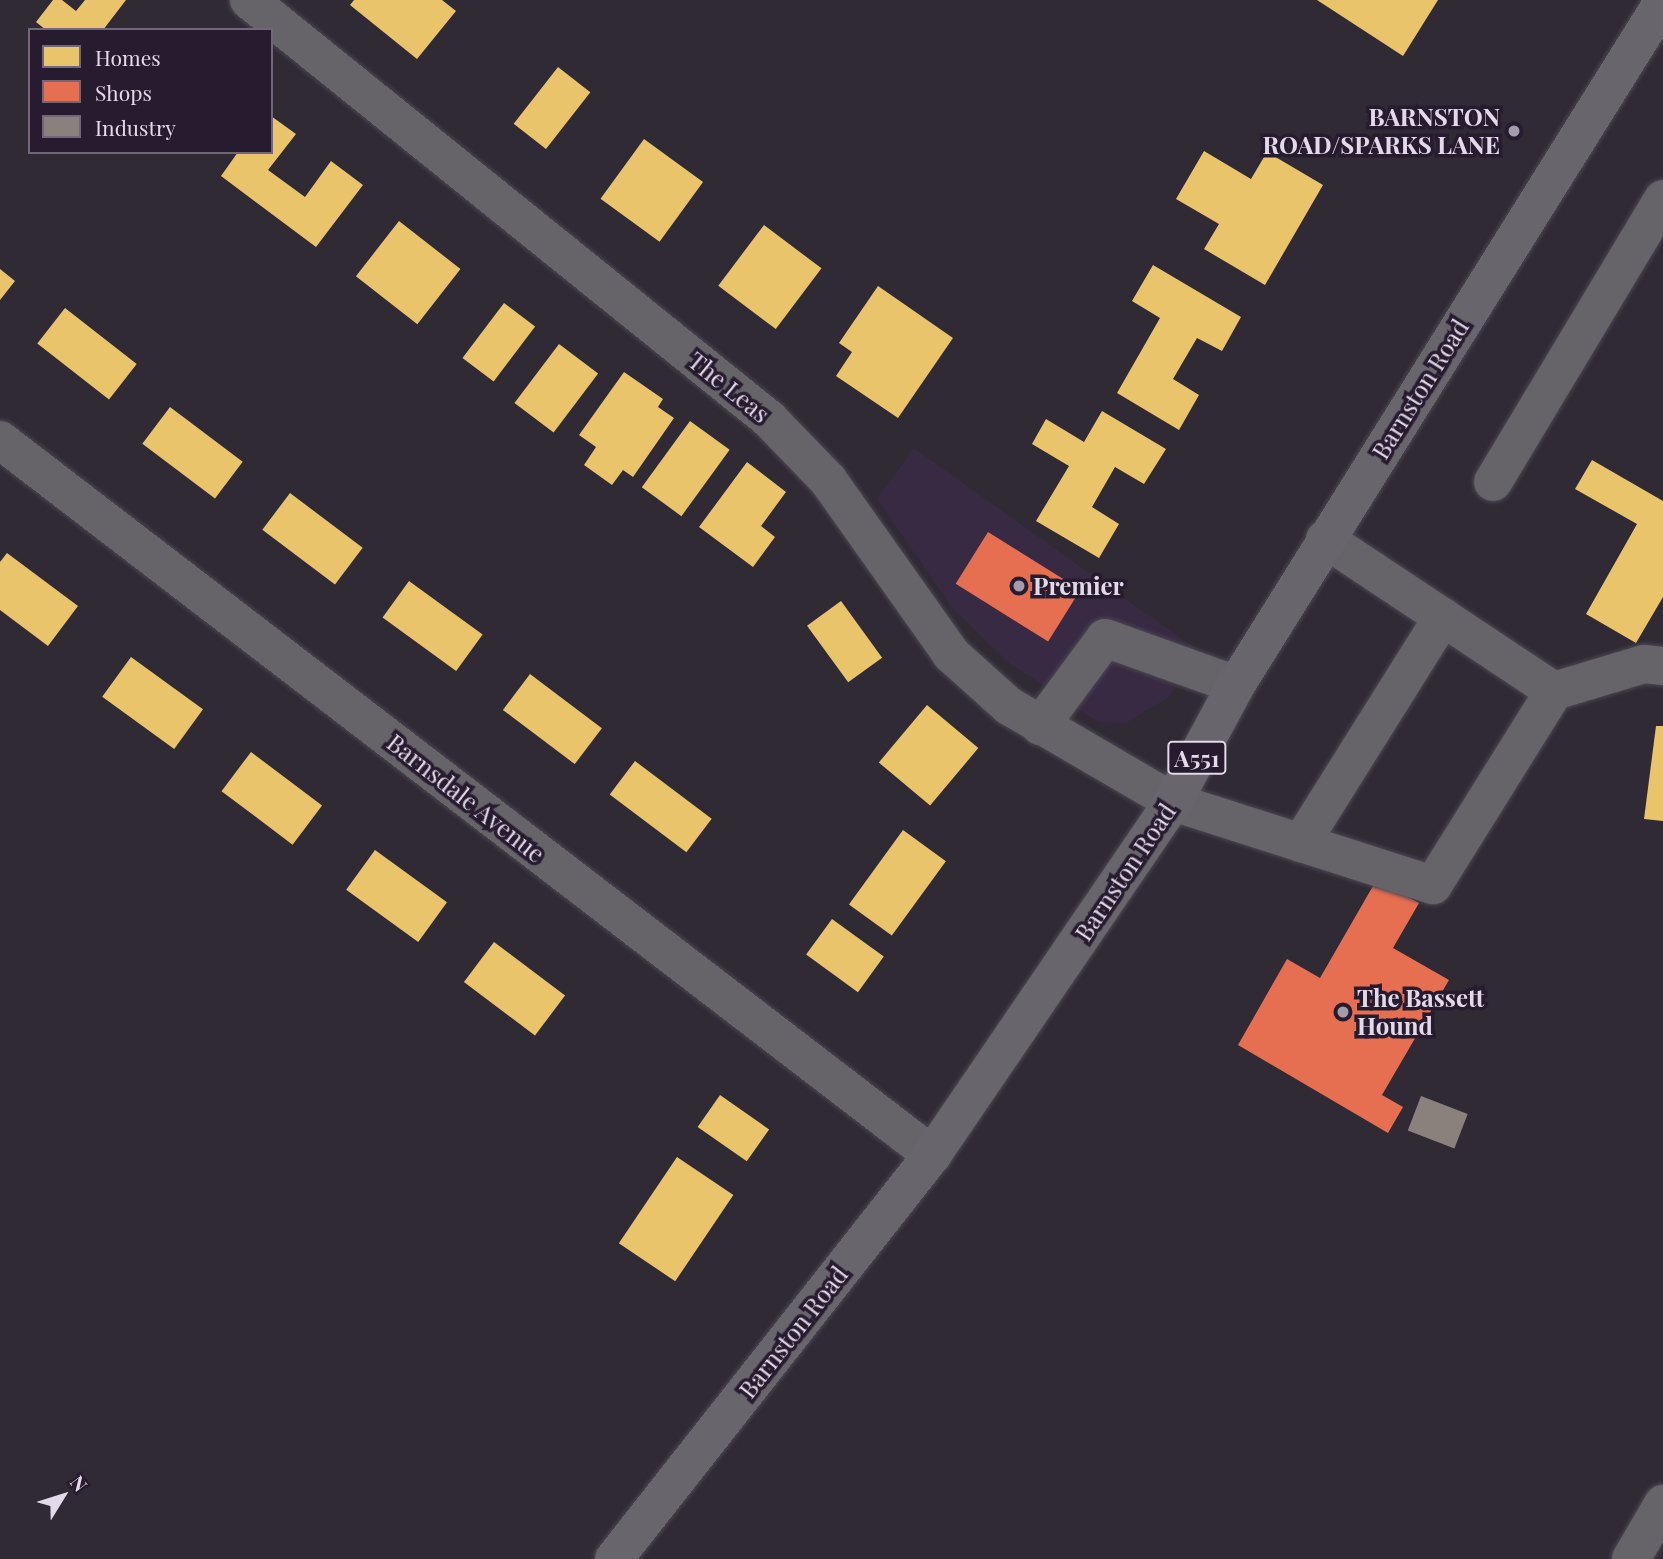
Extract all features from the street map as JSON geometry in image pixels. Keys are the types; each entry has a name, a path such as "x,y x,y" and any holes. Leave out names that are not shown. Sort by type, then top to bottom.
{"main road":[{"name":"Barnston Road","path":"614,1559 932,1155 1173,802 1236,685 1325,539 1663,2"}],"street":[{"name":"The Leas","path":"248,0 769,419 828,480 951,654 1009,706 1173,802 1433,885 1554,691"},
{"path":"1493,482 1663,199"},
{"name":"Barnsdale Avenue","path":"0,440 932,1155"},
{"path":"1325,539 1554,691 1644,664 1663,666"},
{"path":"1301,843 1443,617"},
{"path":"1040,726 1105,638 1236,685"},
{"path":"1631,1559 1663,1504"}],"shaded area":[{"path":"914,448 1200,652 1169,697 1126,723 1098,722 1008,662 953,609 877,499"}],"building: Homes":[{"path":"53,0 62,0 76,11 85,0 126,0 105,28 44,28 36,22"},
{"path":"354,0 442,0 456,11 417,59 350,5"},
{"path":"1317,0 1438,0 1403,56"},
{"path":"558,67 590,92 546,149 514,124"},
{"path":"273,117 296,134 268,170 305,197 331,161 363,185 316,247 221,176 237,154 273,154"},
{"path":"644,139 703,182 660,242 601,199"},
{"path":"1204,151 1251,179 1267,152 1323,185 1265,285 1204,249 1219,224 1176,199"},
{"path":"399,221 460,269 417,324 356,276"},
{"path":"764,225 822,268 776,329 718,286"},
{"path":"1153,265 1241,317 1222,351 1197,338 1173,379 1199,395 1179,430 1117,393 1160,318 1132,301"},
{"path":"0,269 15,281 0,300"},
{"path":"878,286 953,338 898,418 836,376 852,352 839,343"},
{"path":"504,303 535,326 494,382 462,358"},
{"path":"65,308 137,364 109,399 37,343"},
{"path":"559,344 598,373 554,433 514,403"},
{"path":"624,372 663,399 658,407 674,418 633,477 623,470 612,485 584,465 596,447 579,435"},
{"path":"170,407 243,462 215,499 142,444"},
{"path":"1102,411 1166,449 1144,484 1115,467 1092,507 1119,524 1099,558 1036,521 1069,466 1032,444 1046,419 1084,442"},
{"path":"690,421 730,450 681,516 642,487"},
{"path":"1592,460 1663,501 1663,597 1636,643 1586,614 1637,524 1575,489"},
{"path":"747,462 786,492 761,526 775,537 753,567 699,527"},
{"path":"290,493 363,548 335,585 262,530"},
{"path":"7,553 78,606 48,646 0,610 0,562"},
{"path":"409,581 483,634 456,671 383,617"},
{"path":"841,601 882,658 848,682 807,626"},
{"path":"131,657 203,709 174,749 102,697"},
{"path":"530,674 602,728 575,764 503,710"},
{"path":"927,705 978,748 930,806 879,762"},
{"path":"1656,726 1663,726 1663,821 1644,819"},
{"path":"251,752 322,806 293,845 222,791"},
{"path":"635,761 712,819 686,852 610,795"},
{"path":"903,830 946,861 892,936 849,904"},
{"path":"375,850 447,902 418,942 346,890"},
{"path":"832,919 884,957 858,992 806,955"},
{"path":"494,942 565,996 535,1035 464,982"},
{"path":"720,1095 769,1129 747,1161 698,1127"},
{"path":"677,1157 733,1195 675,1281 619,1243"}],"building: Shops":[{"name":"Premier","path":"988,532 1080,590 1048,641 956,584"},
{"name":"The Bassett Hound","path":"1377,879 1419,903 1393,948 1449,980 1382,1095 1403,1107 1388,1133 1238,1045 1287,959 1320,978"}],"building: Industry":[{"path":"1421,1096 1468,1114 1454,1148 1408,1131"}],"place":[{"name":"BARNSTON ROAD/SPARKS LANE","path":"1514,131"},
{"name":"Premier","path":"1019,586"},
{"name":"The Bassett Hound","path":"1343,1012"}]}
